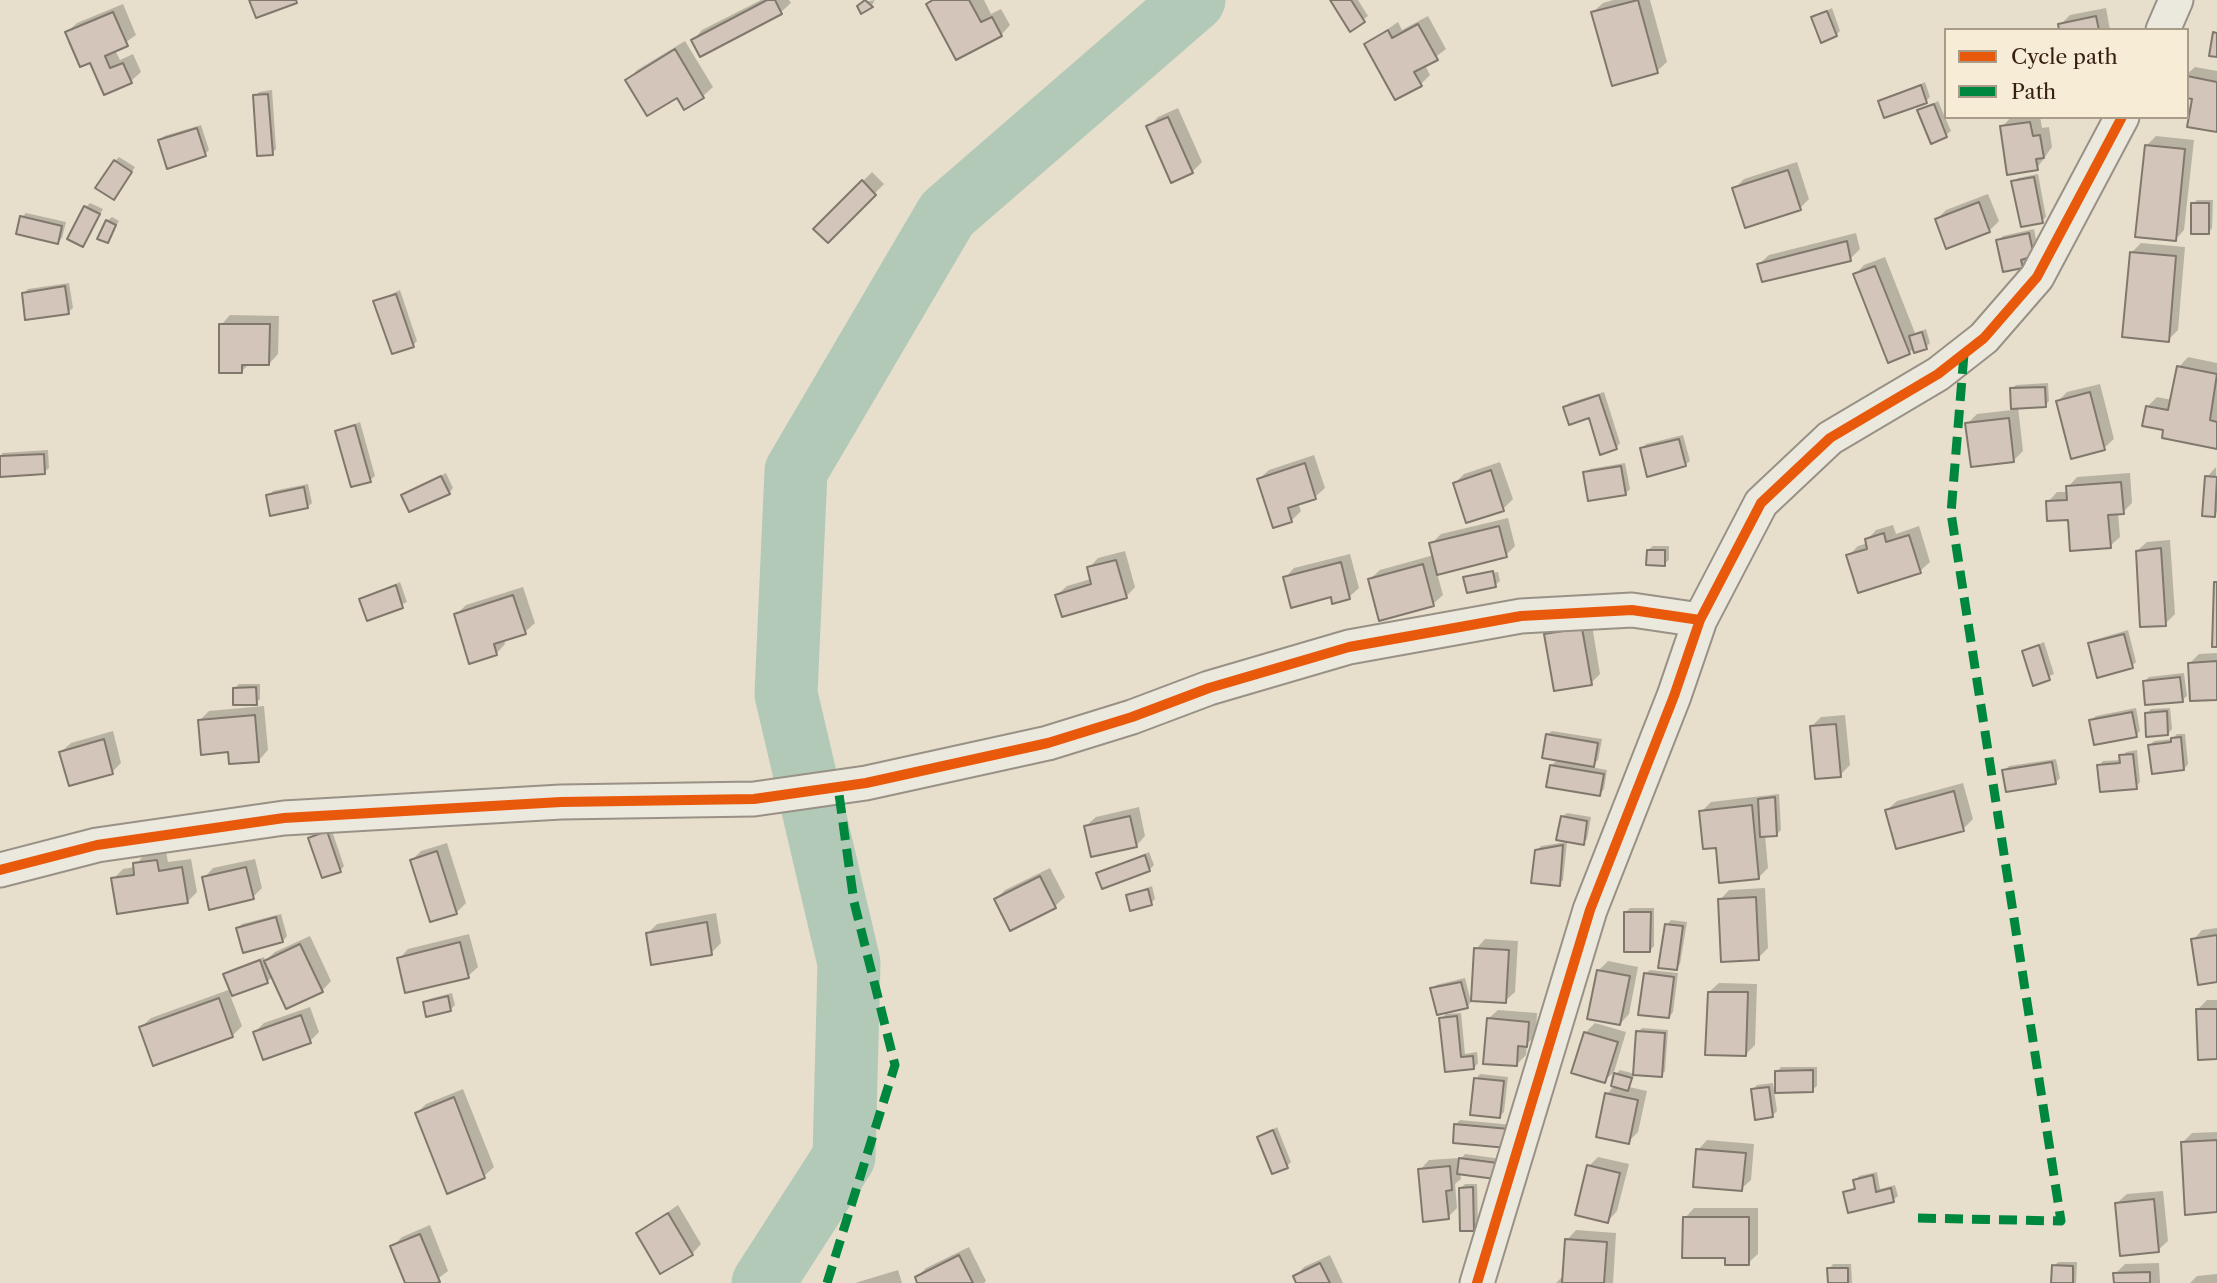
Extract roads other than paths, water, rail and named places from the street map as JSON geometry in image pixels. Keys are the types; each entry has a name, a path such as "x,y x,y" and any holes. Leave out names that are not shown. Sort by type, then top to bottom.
{"street":[{"path":"2164,28 2176,0"},
{"path":"1477,1283 1590,910 1674,696 1700,620 1762,503 1830,438 1938,374 1984,338 2037,277 2121,119"},
{"path":"0,870 97,845 284,818 561,802 754,799 866,783 1048,743 1132,718 1209,688 1349,647 1521,616 1632,610 1700,620"}],"waterway":[{"path":"763,1283 844,1157 849,963 786,694 796,471 947,214 1194,0"}]}
